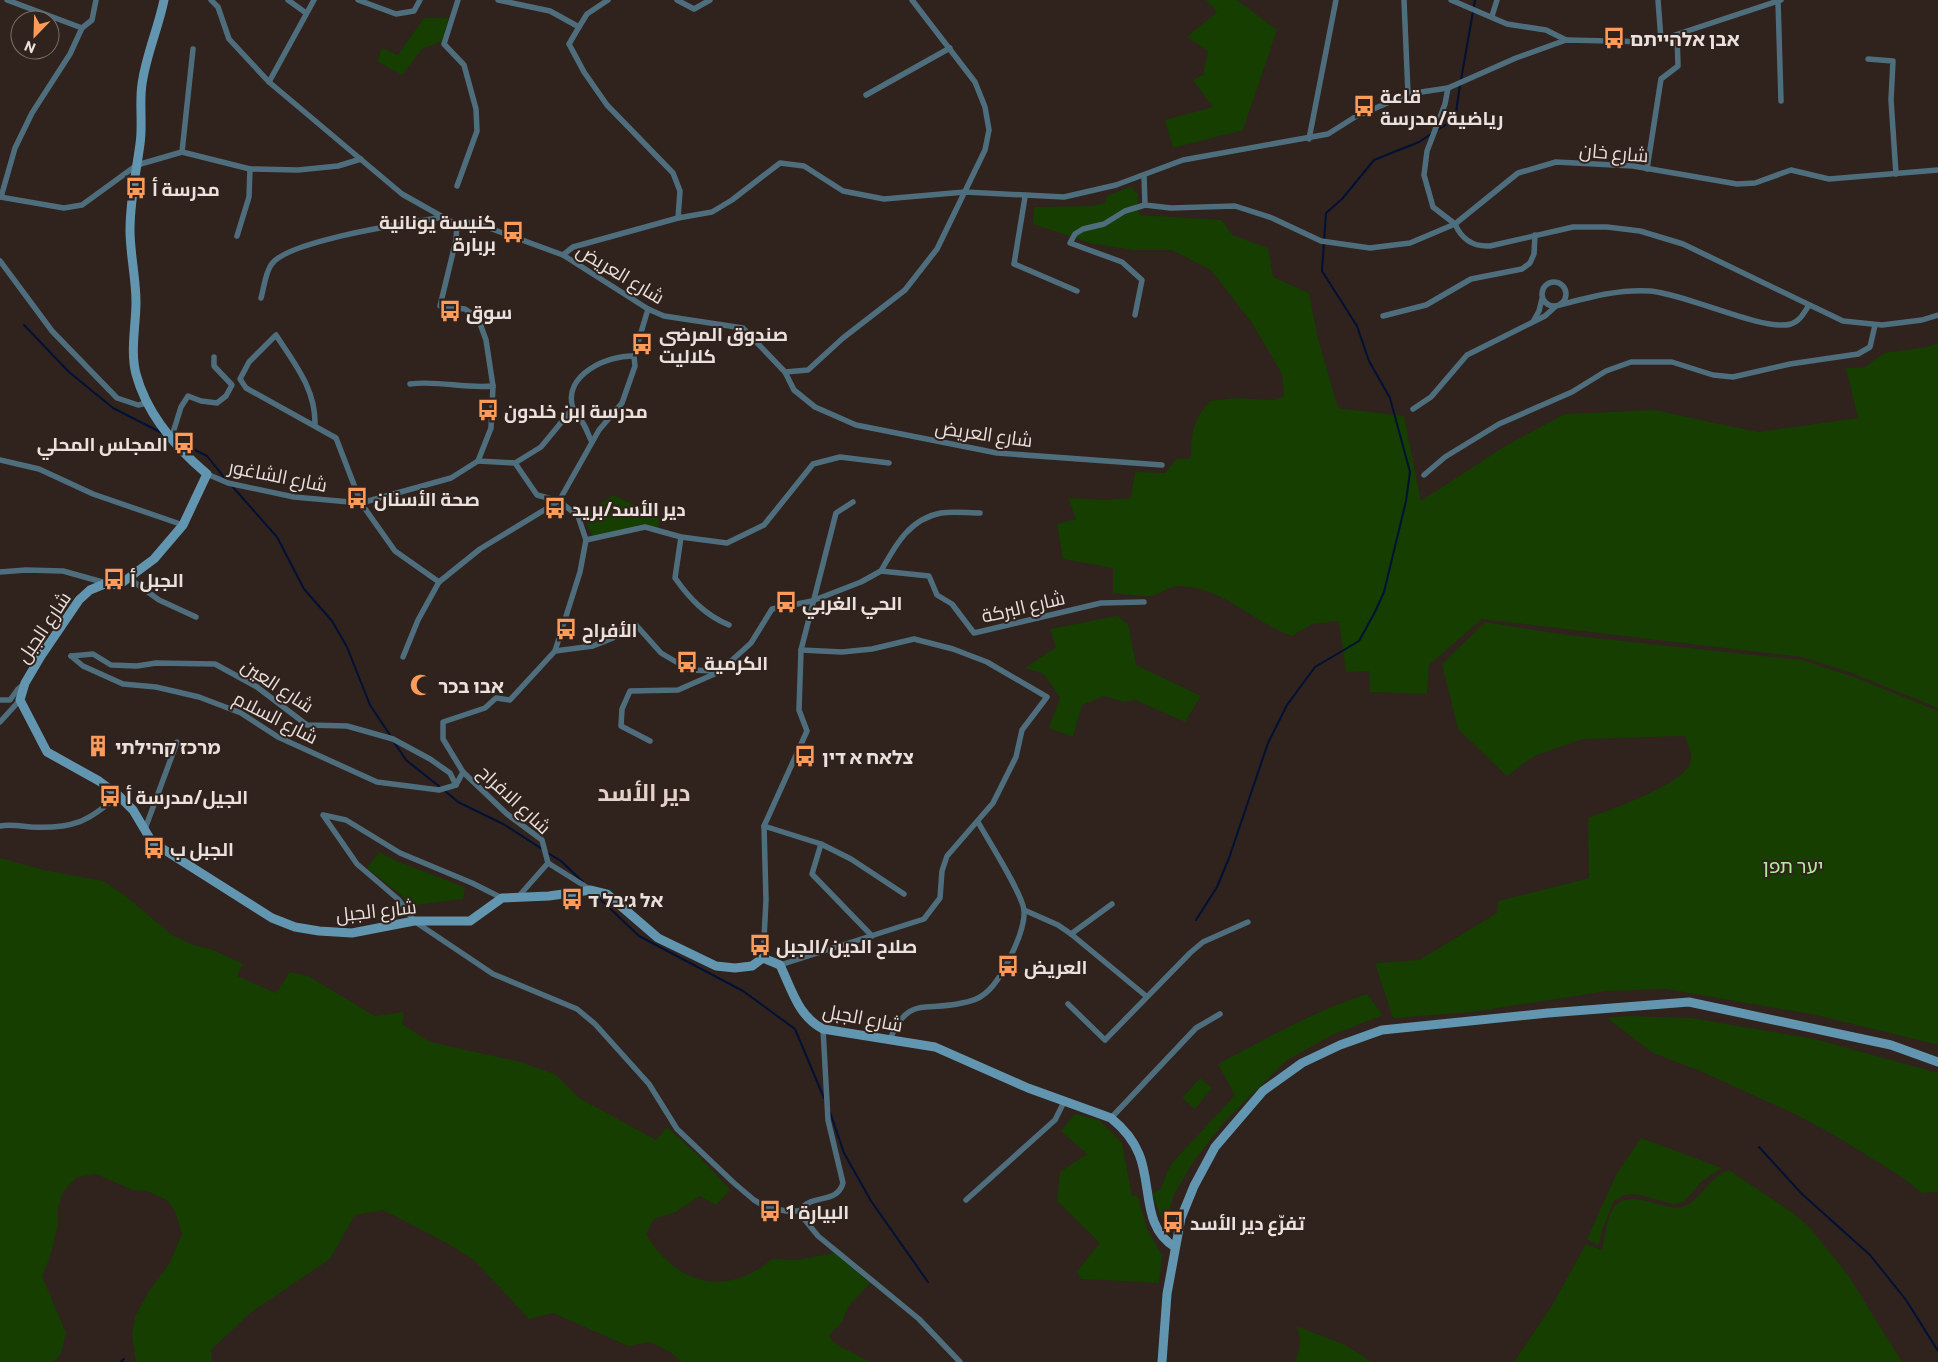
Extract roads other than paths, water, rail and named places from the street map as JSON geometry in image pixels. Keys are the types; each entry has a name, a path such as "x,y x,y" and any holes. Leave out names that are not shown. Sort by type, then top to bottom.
{"street":[{"path":"8,0 82,28"},
{"path":"96,0 92,20 82,28 70,54 28,122 15,148 0,197 64,208 75,208 82,205 136,165 182,152 250,169 298,170 338,166 361,160"},
{"path":"164,0 160,18 148,49 141,86 140,142 130,232 136,302 134,358 136,373 148,403 171,440 207,474"},
{"name":"شارع العريض","path":"210,0 218,7 230,39 269,82 402,194 457,225 473,222 562,255 648,309 664,316 743,328 785,372 794,390 815,407 856,424 997,453 1162,464"},
{"path":"288,0 306,13"},
{"path":"269,82 314,0"},
{"path":"358,0 396,14 414,11 420,0"},
{"path":"457,186 478,131 476,109 464,65 444,44 458,0"},
{"path":"498,0 550,11 579,27"},
{"path":"608,0 586,14 569,44 584,72 607,105 673,173 680,191 678,218"},
{"path":"677,0 694,9 710,0"},
{"path":"785,372 808,370 842,338 905,290 937,249 986,150 989,130 985,107 975,82 950,48 929,25 912,0"},
{"path":"1309,139 1336,0"},
{"path":"1404,0 1408,94"},
{"path":"1451,0 1507,24 1546,30 1566,40"},
{"path":"1492,16 1497,0"},
{"path":"1658,0 1661,40"},
{"path":"562,255 573,246 678,218 712,212 732,200 780,163 804,166 843,190 884,199 965,192 1025,197 1064,197 1116,185 1183,160 1309,139 1328,134 1355,117 1408,94 1448,88 1516,58 1566,40 1654,42 1780,0 1781,101"},
{"path":"1647,169 1661,79 1678,66 1677,35"},
{"path":"866,95 950,48"},
{"path":"182,152 193,49"},
{"path":"1868,59 1892,61 1891,100 1896,174"},
{"path":"1448,88 1445,104 1427,151 1424,175 1433,207 1455,224 1464,239 1482,246 1499,245 1558,230 1588,227 1625,228 1646,232 1683,244 1843,321 1875,326 1922,320 1938,314"},
{"name":"شارع خان","path":"1145,205 1171,208 1235,206 1272,218 1321,241 1370,248 1410,243 1455,224 1518,173 1556,162 1647,169 1737,184 1755,183 1791,170 1828,179 1938,170"},
{"path":"236,236 249,197 250,169"},
{"path":"1135,315 1142,280 1122,262 1070,243 1074,234 1104,224 1125,211 1145,205 1144,175"},
{"path":"1025,197 1014,264 1077,291"},
{"path":"261,298 271,264 286,254 334,238 443,217"},
{"path":"457,225 456,240 440,306 465,309 478,318 486,340 493,386 491,428 478,460 515,464 541,447 573,408"},
{"path":"1383,316 1426,304 1471,279 1522,269 1530,263 1534,254 1535,235"},
{"path":"0,261 52,331 116,398 138,405 148,403"},
{"path":"1533,322 1539,311 1543,288 1549,283 1561,284 1572,298 1583,299"},
{"path":"1413,409 1431,397 1467,355 1545,316 1565,299 1566,292"},
{"path":"1542,298 1548,306 1558,306 1620,292 1668,293 1752,319 1786,325 1798,321 1809,305"},
{"path":"403,657 418,620 439,582 480,548 559,501 592,442 622,403 635,366 634,356 648,309"},
{"path":"1424,474 1445,457 1500,424 1572,392 1619,366 1644,361 1672,362 1713,375 1734,377 1790,364 1858,354 1870,347 1875,326"},
{"path":"315,425 312,402 306,382 276,335 248,362 240,379 246,388 260,397 336,438 360,503 395,551 439,582"},
{"path":"171,440 181,407 188,396 201,401 217,403 226,396 232,385 214,366 214,356"},
{"path":"592,442 573,408 572,393 578,382 589,370 605,360 622,356 634,356"},
{"path":"410,384 427,381 476,387 493,386"},
{"path":"586,540 645,527 681,537 727,543 764,525 813,464 840,457 889,463"},
{"path":"0,460 39,469 93,494 183,525"},
{"name":"شارع الشاغور","path":"207,474 228,483 294,497 360,503 451,478 478,460"},
{"name":"شارع الافراح","path":"515,464 537,495 559,501 578,516 586,540 580,572 555,651 510,700 496,698 485,708 443,722 443,739 463,772 507,814 542,840 548,862 518,897"},
{"name":"شارع الجبل","path":"207,474 183,525 154,559 130,579 119,585 107,583 90,590 79,600 25,683 20,700 47,752 99,781 118,795 133,810 152,842 173,857 272,918 295,927 352,933 414,921 470,921 502,898"},
{"path":"763,958 766,900 764,826 807,731 798,710 800,650 836,513 854,502"},
{"path":"650,741 621,726 622,709 630,691 678,690 718,672 751,643 772,608 812,601 861,582 881,571 897,542 910,526 940,513 980,513"},
{"path":"681,537 675,578 689,597 712,618 729,625"},
{"path":"0,572 26,570 63,571 107,583"},
{"name":"شارع البركة","path":"881,571 929,576 938,595 952,604 974,633 1101,603 1144,602"},
{"path":"130,579 159,600 196,617"},
{"path":"555,651 593,646 614,638 618,631 636,625 661,653 690,670 718,672"},
{"path":"763,958 780,965 924,919 940,898 942,871 947,856 993,803 1016,757 1022,730 1047,697 987,662 953,649 914,639 872,649 842,652 800,650"},
{"name":"شارع العين","path":"71,656 94,654 111,665 137,666 156,663 215,664 257,687 307,725 347,726 393,739 450,773 456,785"},
{"name":"شارع السلام","path":"71,656 82,666 124,684 156,687 199,697 241,713 278,737 377,782 439,790 456,785"},
{"path":"0,700 10,700 18,688 25,683"},
{"path":"0,722 20,700"},
{"path":"145,829 177,742"},
{"path":"456,785 463,772"},
{"path":"0,826 69,826 96,815 118,795"},
{"path":"591,890 549,896 502,898 472,883 400,853 346,820 323,815 357,864 399,900 414,921 493,974 577,1009 595,1024 649,1084 677,1129 734,1183 754,1200 766,1206 786,1211 800,1211 812,1202 839,1193 843,1183 828,1120 823,1029"},
{"path":"890,1039 898,1019 910,1010 962,1003 983,995 999,978 1017,942 1024,910 1011,881 978,822"},
{"path":"764,826 821,844 851,859 904,894"},
{"path":"821,844 812,874 872,936"},
{"path":"548,862 591,890 607,894 658,938 716,966 735,968 752,966 763,958"},
{"path":"1071,934 1112,904"},
{"path":"1024,910 1058,925 1071,934 1146,996"},
{"path":"1068,1004 1105,1040 1146,996 1203,942 1248,922"},
{"name":"شارع الجبل","path":"780,965 804,1015 810,1022 823,1029 935,1048 1064,1102 1111,1118 1120,1126 1138,1152 1154,1223 1162,1238 1175,1247"},
{"path":"1162,1362 1167,1294 1175,1247 1186,1204 1215,1147 1263,1092 1302,1063 1382,1030 1548,1013 1689,1002 1891,1045 1938,1062"},
{"path":"1111,1118 1191,1033 1220,1014"},
{"path":"966,1200 1055,1120 1064,1102"},
{"path":"800,1211 804,1220 818,1236 919,1319 960,1362"}],"waterway":[{"path":"1461,80 1475,0"},
{"path":"1437,130 1455,119 1460,85"},
{"path":"1196,920 1217,887 1229,858 1268,743 1287,705 1315,667 1359,641 1384,592 1406,501 1410,472 1390,398 1369,361 1357,326 1322,271 1326,213 1342,199 1374,160 1419,142 1431,134"},
{"path":"24,325 69,372 113,408 162,433"},
{"path":"179,442 207,456 227,481"},
{"path":"232,486 277,537 304,589 332,621 347,647 370,705 390,735"},
{"path":"394,742 406,760 440,787"},
{"path":"444,790 458,802 505,825 542,849"},
{"path":"546,852 561,861 583,882"},
{"path":"597,896 639,936 743,991 795,1029 824,1098"},
{"path":"830,1112 844,1153 871,1201 928,1282"},
{"path":"1759,1147 1802,1194 1870,1255 1906,1300 1938,1351"},
{"path":"121,1362 124,1359"}],"place":[{"name":"אבן אלהייתם","path":"1614,38"},
{"name":"قاعة رياضية/مدرسة","path":"1364,106"},
{"name":"مدرسة أ","path":"136,188"},
{"name":"كنيسة يونانية بربارة","path":"513,232"},
{"name":"سوق","path":"450,311"},
{"name":"صندوق المرضى كلاليت","path":"642,344"},
{"name":"مدرسة ابن خلدون","path":"488,410"},
{"name":"المجلس المحلي","path":"184,443"},
{"name":"صحة الأسنان","path":"357,498"},
{"name":"دير الأسد/بريد","path":"555,508"},
{"name":"الجبل أ","path":"114,579"},
{"name":"الحي الغربي","path":"786,602"},
{"name":"الأفراح","path":"566,629"},
{"name":"الكرمية","path":"687,662"},
{"name":"אבו בכר","path":"421,685"},
{"name":"מרכז קהילתי","path":"98,746"},
{"name":"צלאח א דין","path":"805,756"},
{"name":"الجيل/مدرسة أ","path":"110,796"},
{"name":"الجبل ب","path":"154,848"},
{"name":"אל ג׳בל ד","path":"572,899"},
{"name":"صلاح الدين/الجبل","path":"760,945"},
{"name":"العريض","path":"1008,966"},
{"name":"البيارة 1","path":"770,1211"},
{"name":"تفرّع دير الأسد","path":"1173,1222"}],"district":[{"name":"دير الأسد","path":"644,791"}],"park label":[{"name":"יער תפן","path":"1793,865"}]}
